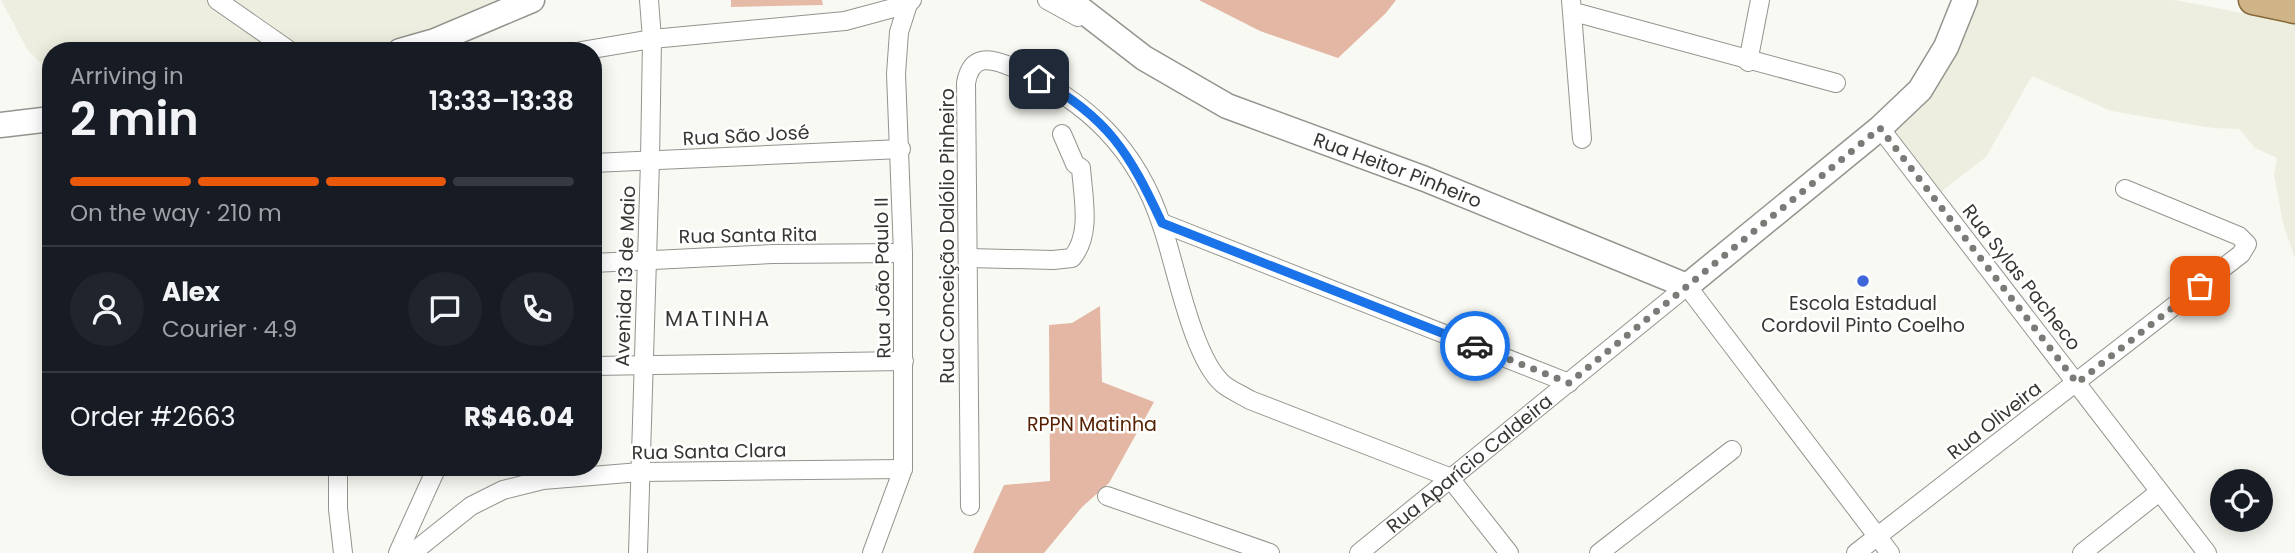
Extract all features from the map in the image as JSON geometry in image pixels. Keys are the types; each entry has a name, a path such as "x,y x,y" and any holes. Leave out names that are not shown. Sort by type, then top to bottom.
{"main road":[{"path":"2253,0 2295,9"}],"street":[{"path":"217,0 277,42"},
{"path":"432,42 532,0"},
{"name":"Avenida 13 de Maio","path":"638,553 650,161 652,38 649,0"},
{"path":"1047,0 1116,39"},
{"name":"Rua Heitor Pinheiro","path":"1069,0 1116,39 1194,89 1227,106 1425,179 1687,286"},
{"path":"1748,62 1760,0"},
{"name":"Rua Aparício Caldeira","path":"1359,553 1880,128 1920,90 1946,47 1965,0"},
{"path":"602,47 652,38 845,20 910,2"},
{"name":"Rua João Paulo II","path":"872,553 903,469 903,253 896,74 899,32 910,2"},
{"path":"1582,139 1573,6 1748,62 1836,83"},
{"name":"Rua Conceição Dalólio Pinheiro","path":"970,506 966,83 968,70 976,62 987,60 1005,64 1039,79 1086,108 1136,169 1162,223 1207,366 1223,385 1250,400 1450,477"},
{"path":"0,125 42,120"},
{"name":"Rua Sylas Pacheco","path":"1880,128 2207,553"},
{"path":"969,258 1053,260 1072,258 1081,247 1084,227 1081,168 1074,164 1062,134"},
{"name":"Rua São José","path":"602,163 901,149"},
{"name":"Rua Oliveira","path":"1856,553 2241,254 2247,244 2239,236 2125,189"},
{"path":"1162,223 1569,383"},
{"name":"Rua Santa Rita","path":"602,262 645,258 903,253"},
{"path":"1687,286 1890,553"},
{"path":"602,366 904,361"},
{"path":"1599,553 1732,450"},
{"name":"Rua Santa Clara","path":"602,475 639,472 903,469"},
{"path":"338,476 338,509 343,553"},
{"path":"398,553 433,476"},
{"name":"Rua Santa Clara","path":"412,553 471,506 503,490 544,480 592,476"},
{"path":"1450,477 1509,553"},
{"path":"2082,553 2159,492"},
{"path":"1107,496 1270,553"}],"shaded area":[{"path":"1,0 532,0 423,42 42,42 42,65 27,49"},
{"path":"731,0 822,0 823,5 731,7"},
{"path":"1965,0 2175,0 2295,23 2295,259 2283,223 2274,175 2277,158 2255,148 2239,129 2213,128 2111,111 2032,76 1986,157 1934,197 1880,128"}],"green space":[{"path":"1199,0 1396,0 1386,13 1338,58 1260,31"},
{"name":"RPPN Matinha","path":"1100,306 1102,382 1154,402 1109,483 1082,507 1044,553 973,553 1004,485 1050,481 1049,325 1072,323"}],"way so far":[{"path":"1475,346 1569,383 1880,128 2077,383 2200,286"}],"place":[{"name":"Escola Estadual Cordovil Pinto Coelho","path":"1863,281"}],"district":[{"name":"MATINHA","path":"718,319"}],"route":[{"path":"1039,79 1086,108 1109,133 1136,169 1162,223 1475,346"}]}
